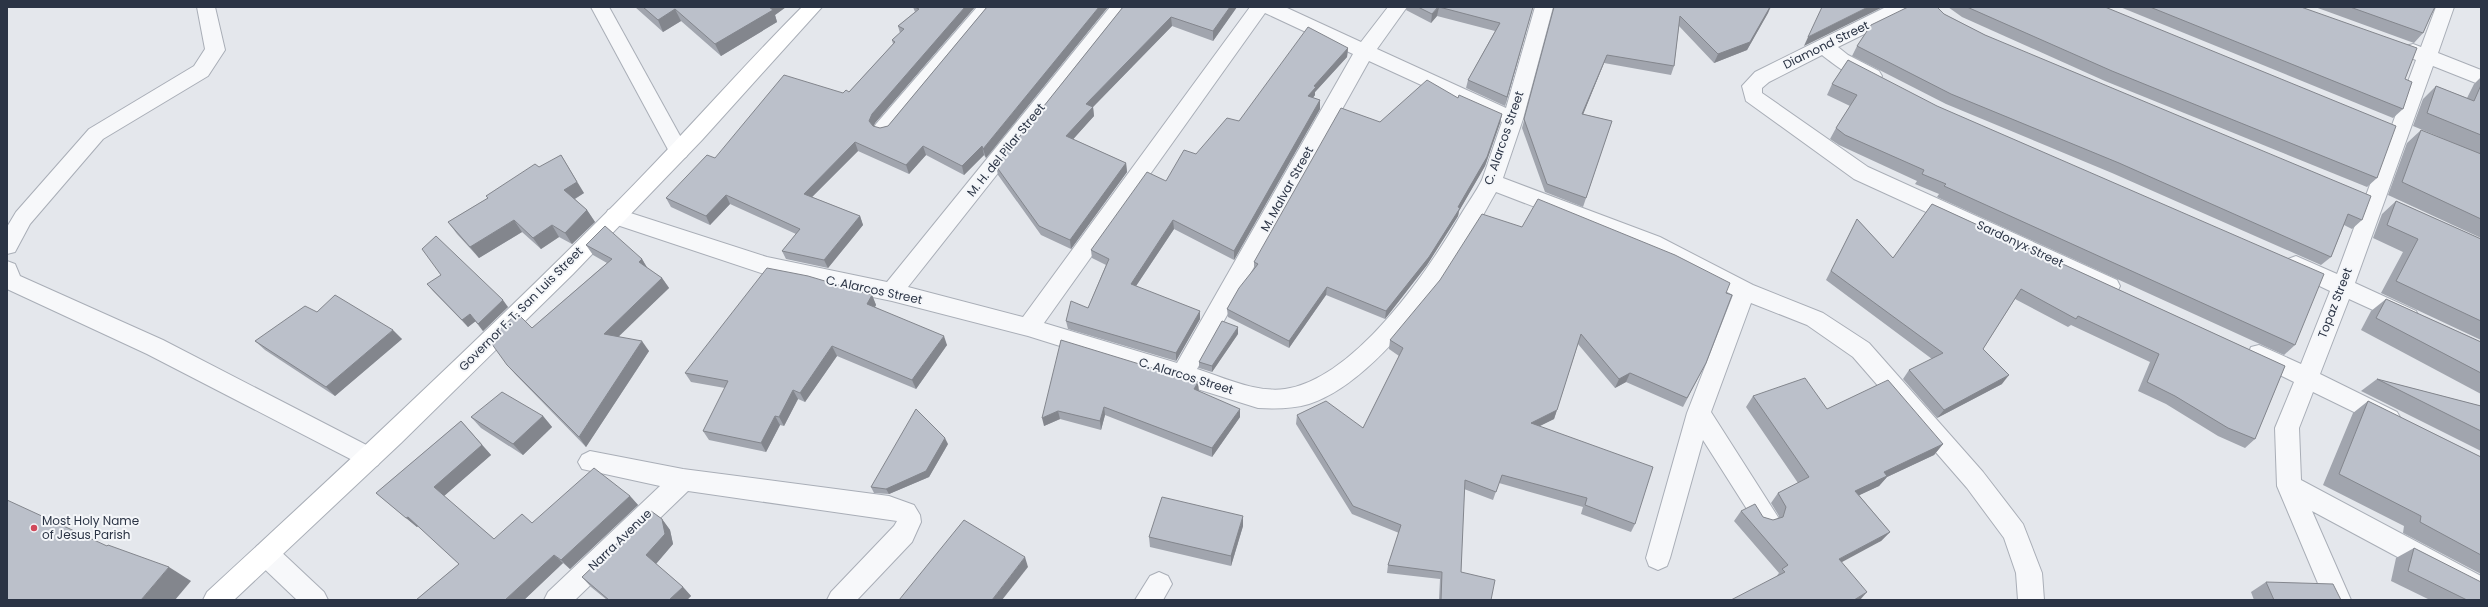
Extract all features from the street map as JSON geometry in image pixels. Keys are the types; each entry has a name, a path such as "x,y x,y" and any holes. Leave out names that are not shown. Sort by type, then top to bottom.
{"street":[{"path":"7,246 23,218 96,134 201,71 216,50 206,7"},
{"path":"600,7 679,152"},
{"name":"Governor F. T. San Luis Street","path":"216,600 370,458 615,216 679,152 813,7"},
{"path":"883,129 988,7"},
{"name":"M. H. del Pilar Street","path":"892,292 1120,7"},
{"path":"1028,327 1260,7"},
{"path":"1268,7 1513,119"},
{"name":"M. Malvar Street","path":"1182,375 1364,52 1398,7"},
{"name":"C. Alarcos Street","path":"615,216 768,266 892,292 1028,327 1258,398 1290,397 1308,394 1331,383 1350,370 1398,321 1443,264 1491,182 1513,119 1544,7"},
{"name":"Diamond Street","path":"1752,86 1762,76 1902,7"},
{"name":"Topaz Street","path":"2338,600 2289,486 2286,428 2343,286 2445,7"},
{"path":"2393,44 2481,78"},
{"path":"1824,46 1842,60 1890,85"},
{"name":"Sardonyx Street","path":"1752,86 1753,96 1861,173 2127,294"},
{"path":"1491,182 1652,243 1745,291 1815,319 1861,350 1975,480 2014,532 2029,573 2031,600"},
{"path":"2278,257 2426,326"},
{"path":"7,270 12,282 155,346 370,458"},
{"path":"1658,558 1699,413 1745,291"},
{"path":"2242,347 2307,377 2411,430"},
{"path":"1699,413 1766,517"},
{"path":"590,462 683,480 889,507 905,511 910,522 903,534 840,600"},
{"name":"Narra Avenue","path":"557,600 683,480"},
{"path":"2289,486 2481,589"},
{"path":"266,554 315,600"}],"building":[{"path":"643,7 769,7 773,10 715,44 675,9 658,20"},
{"path":"914,7 965,7 872,114 869,121 873,126 880,128 888,126 987,7 1099,7 983,149 982,146 962,166 923,146 906,165 855,142 804,194 860,216 824,260 782,251 800,229 726,195 706,216 666,198 707,155 715,158 784,75 843,93 846,90 849,92 895,42 892,40 904,29 898,26 919,9"},
{"path":"1123,7 1230,7 1213,31 1171,17 1086,104 1093,107 1066,136 1126,163 1070,240 1039,226 996,166"},
{"path":"1418,7 1438,7 1432,14"},
{"path":"1439,7 1533,7 1507,97 1468,80 1500,23"},
{"path":"1554,7 1770,7 1750,42 1718,54 1680,16 1674,66 1607,55 1582,114 1612,121 1586,198 1547,184 1524,119"},
{"path":"1822,7 1868,7 1808,37"},
{"path":"1908,7 1937,7 1944,14 1985,35 2371,196 2362,220 2348,214 2331,257 2119,163 1951,94 1857,46 1871,25"},
{"path":"1967,7 2105,7 2396,126 2377,178 2112,71"},
{"path":"2150,7 2301,7 2417,48 2405,79 2412,82 2403,109"},
{"path":"2350,7 2435,7 2423,33"},
{"path":"1308,27 1348,48 1314,86 1316,87 1308,96 1320,100 1234,251 1173,220 1131,284 1200,311 1176,353 1066,321 1071,301 1088,308 1109,259 1091,250 1147,172 1166,181 1184,150 1196,154 1227,118 1239,121"},
{"path":"1848,60 1937,106 2324,274 2295,345 1944,186 1946,184 1922,174 1924,170 1845,135 1836,128 1857,95 1832,84"},
{"path":"1427,80 1458,98 1459,95 1502,114 1487,157 1458,207 1460,208 1429,257 1386,311 1327,287 1289,341 1227,309 1239,288 1258,264 1254,262 1341,108 1380,122"},
{"path":"2481,85 2481,135 2427,113 2436,86 2474,101"},
{"path":"2421,130 2481,154 2481,219 2402,182"},
{"path":"561,155 577,182 564,190 587,210 565,233 552,225 533,238 514,220 470,247 448,222 488,198 486,196 535,164 539,167"},
{"path":"1538,199 1675,255 1730,283 1726,293 1732,295 1706,363 1687,398 1630,373 1619,379 1581,334 1557,410 1531,423 1653,467 1635,524 1585,505 1587,498 1502,475 1496,492 1465,480 1461,572 1495,580 1491,600 1441,600 1442,572 1388,565 1401,525 1353,506 1297,415 1326,401 1363,428 1403,348 1390,340 1440,280 1482,214 1522,227"},
{"path":"2396,201 2481,239 2481,321 2396,281 2418,239 2387,225"},
{"path":"1932,204 2285,366 2255,439 2228,428 2175,396 2147,382 2159,354 2078,316 2076,319 2021,289 1983,349 2009,375 1944,410 1909,370 1943,353 1831,271 1857,219 1893,258"},
{"path":"605,226 642,259 639,262 662,278 604,334 642,341 579,437 507,365 489,340 517,313 532,328 612,259 586,245"},
{"path":"436,236 503,300 478,324 470,314 462,320 427,284 441,275 422,249"},
{"path":"767,268 808,276 872,295 867,304 944,336 912,380 832,346 800,393 793,390 779,417 775,416 761,443 703,431 728,381 685,373"},
{"path":"335,295 393,330 326,387 255,341 305,306 317,312"},
{"path":"2386,299 2481,342 2481,373 2376,318"},
{"path":"1222,321 1238,327 1212,366 1199,362"},
{"path":"1061,340 1198,382 1194,389 1240,409 1212,448 1104,407 1100,421 1058,411 1042,418"},
{"path":"1805,378 1827,409 1888,380 1943,444 1884,472 1887,476 1855,491 1890,532 1839,559 1867,592 1854,600 1731,600 1785,572 1782,569 1788,565 1741,511 1755,504 1763,517 1773,520 1783,517 1786,507 1778,493 1809,477 1753,396"},
{"path":"2377,379 2481,406 2481,431"},
{"path":"502,392 543,416 513,444 471,417"},
{"path":"2368,401 2481,457 2481,555 2420,522 2421,516 2339,474"},
{"path":"916,409 945,438 926,471 886,489 871,487"},
{"path":"461,421 482,445 434,487 494,539 522,514 532,523 594,468 630,496 561,560 554,555 505,600 416,600 459,564 408,517 406,518 376,493"},
{"path":"1162,497 1243,516 1231,556 1149,537"},
{"name":"Most Holy Name of Jesus Parish","path":"7,500 107,546 108,545 169,567 141,600 7,600"},
{"path":"651,511 662,519 665,534 646,555 683,587 669,600 609,600 582,577"},
{"path":"964,520 1025,557 992,600 899,600"},
{"path":"2414,548 2481,582 2481,600 2467,600 2408,571"},
{"path":"2266,582 2333,584 2341,600 2274,600"}],"place":[{"name":"Most Holy Name of Jesus Parish","path":"34,528"}]}
